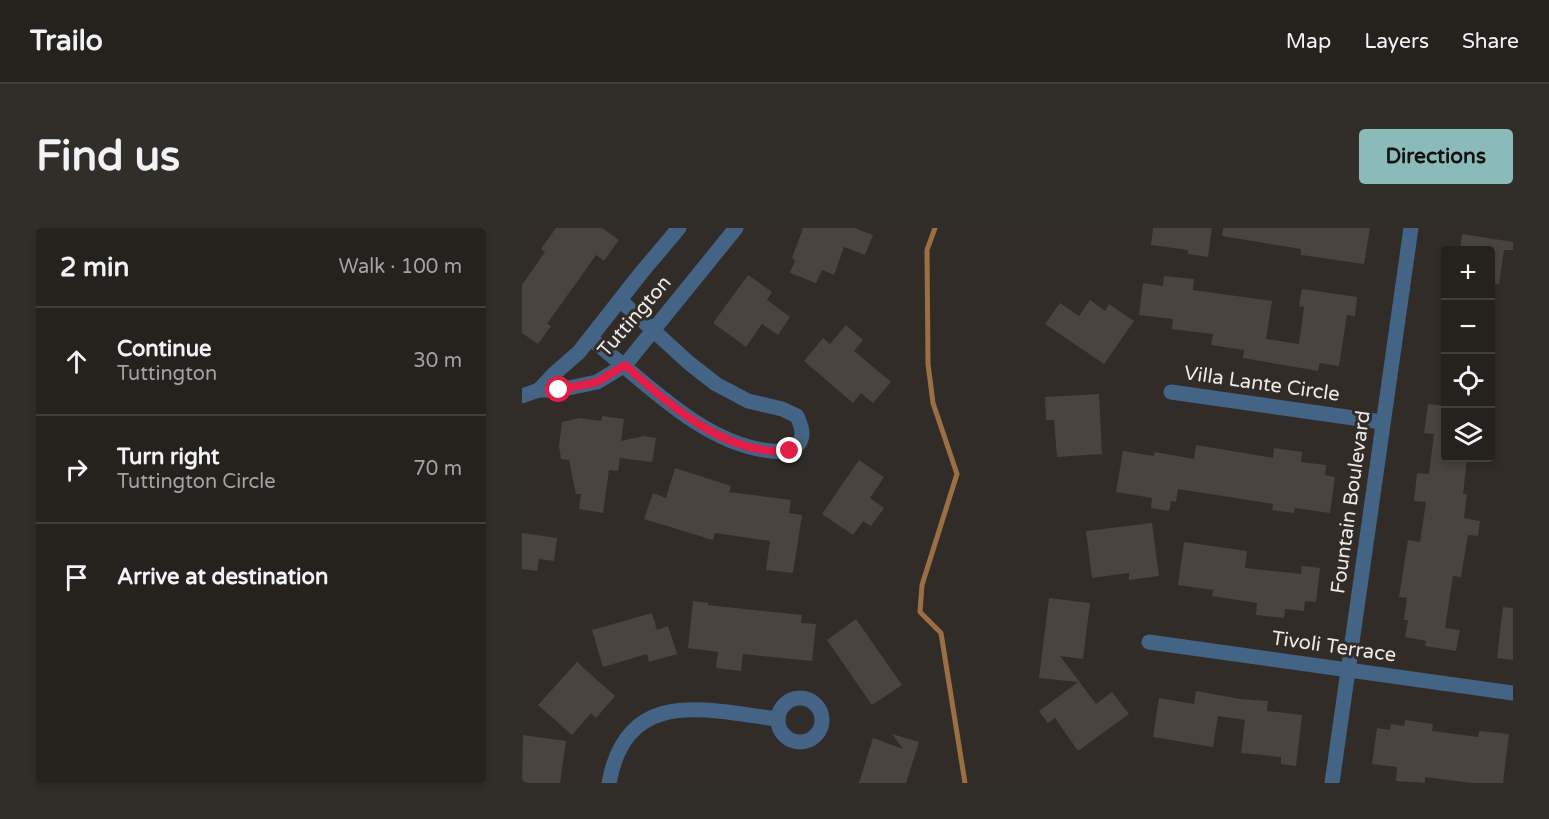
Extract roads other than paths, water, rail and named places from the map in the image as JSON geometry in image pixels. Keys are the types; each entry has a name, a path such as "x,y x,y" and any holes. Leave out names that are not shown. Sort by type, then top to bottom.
{"street":[{"name":"Tuttington","path":"539,390 579,352 679,228"},
{"name":"Tuttington","path":"522,396 539,390 559,390 597,382 625,365 736,228"},
{"name":"Fountain Boulevard","path":"1332,783 1411,228"},
{"path":"590,338 650,388 716,435 765,450 790,451 797,446 802,431 797,416 782,409 748,400 716,384 689,363 620,300"},
{"name":"Villa Lante Circle","path":"1171,392 1382,422"},
{"name":"Tivoli Terrace","path":"1149,642 1513,693"},
{"path":"609,783 612,766 623,742 642,723 653,717 683,709 778,719"}],"waterway":[{"path":"935,228 927,250 928,364 933,403 957,474 922,585 920,612 941,633 965,783"}]}
